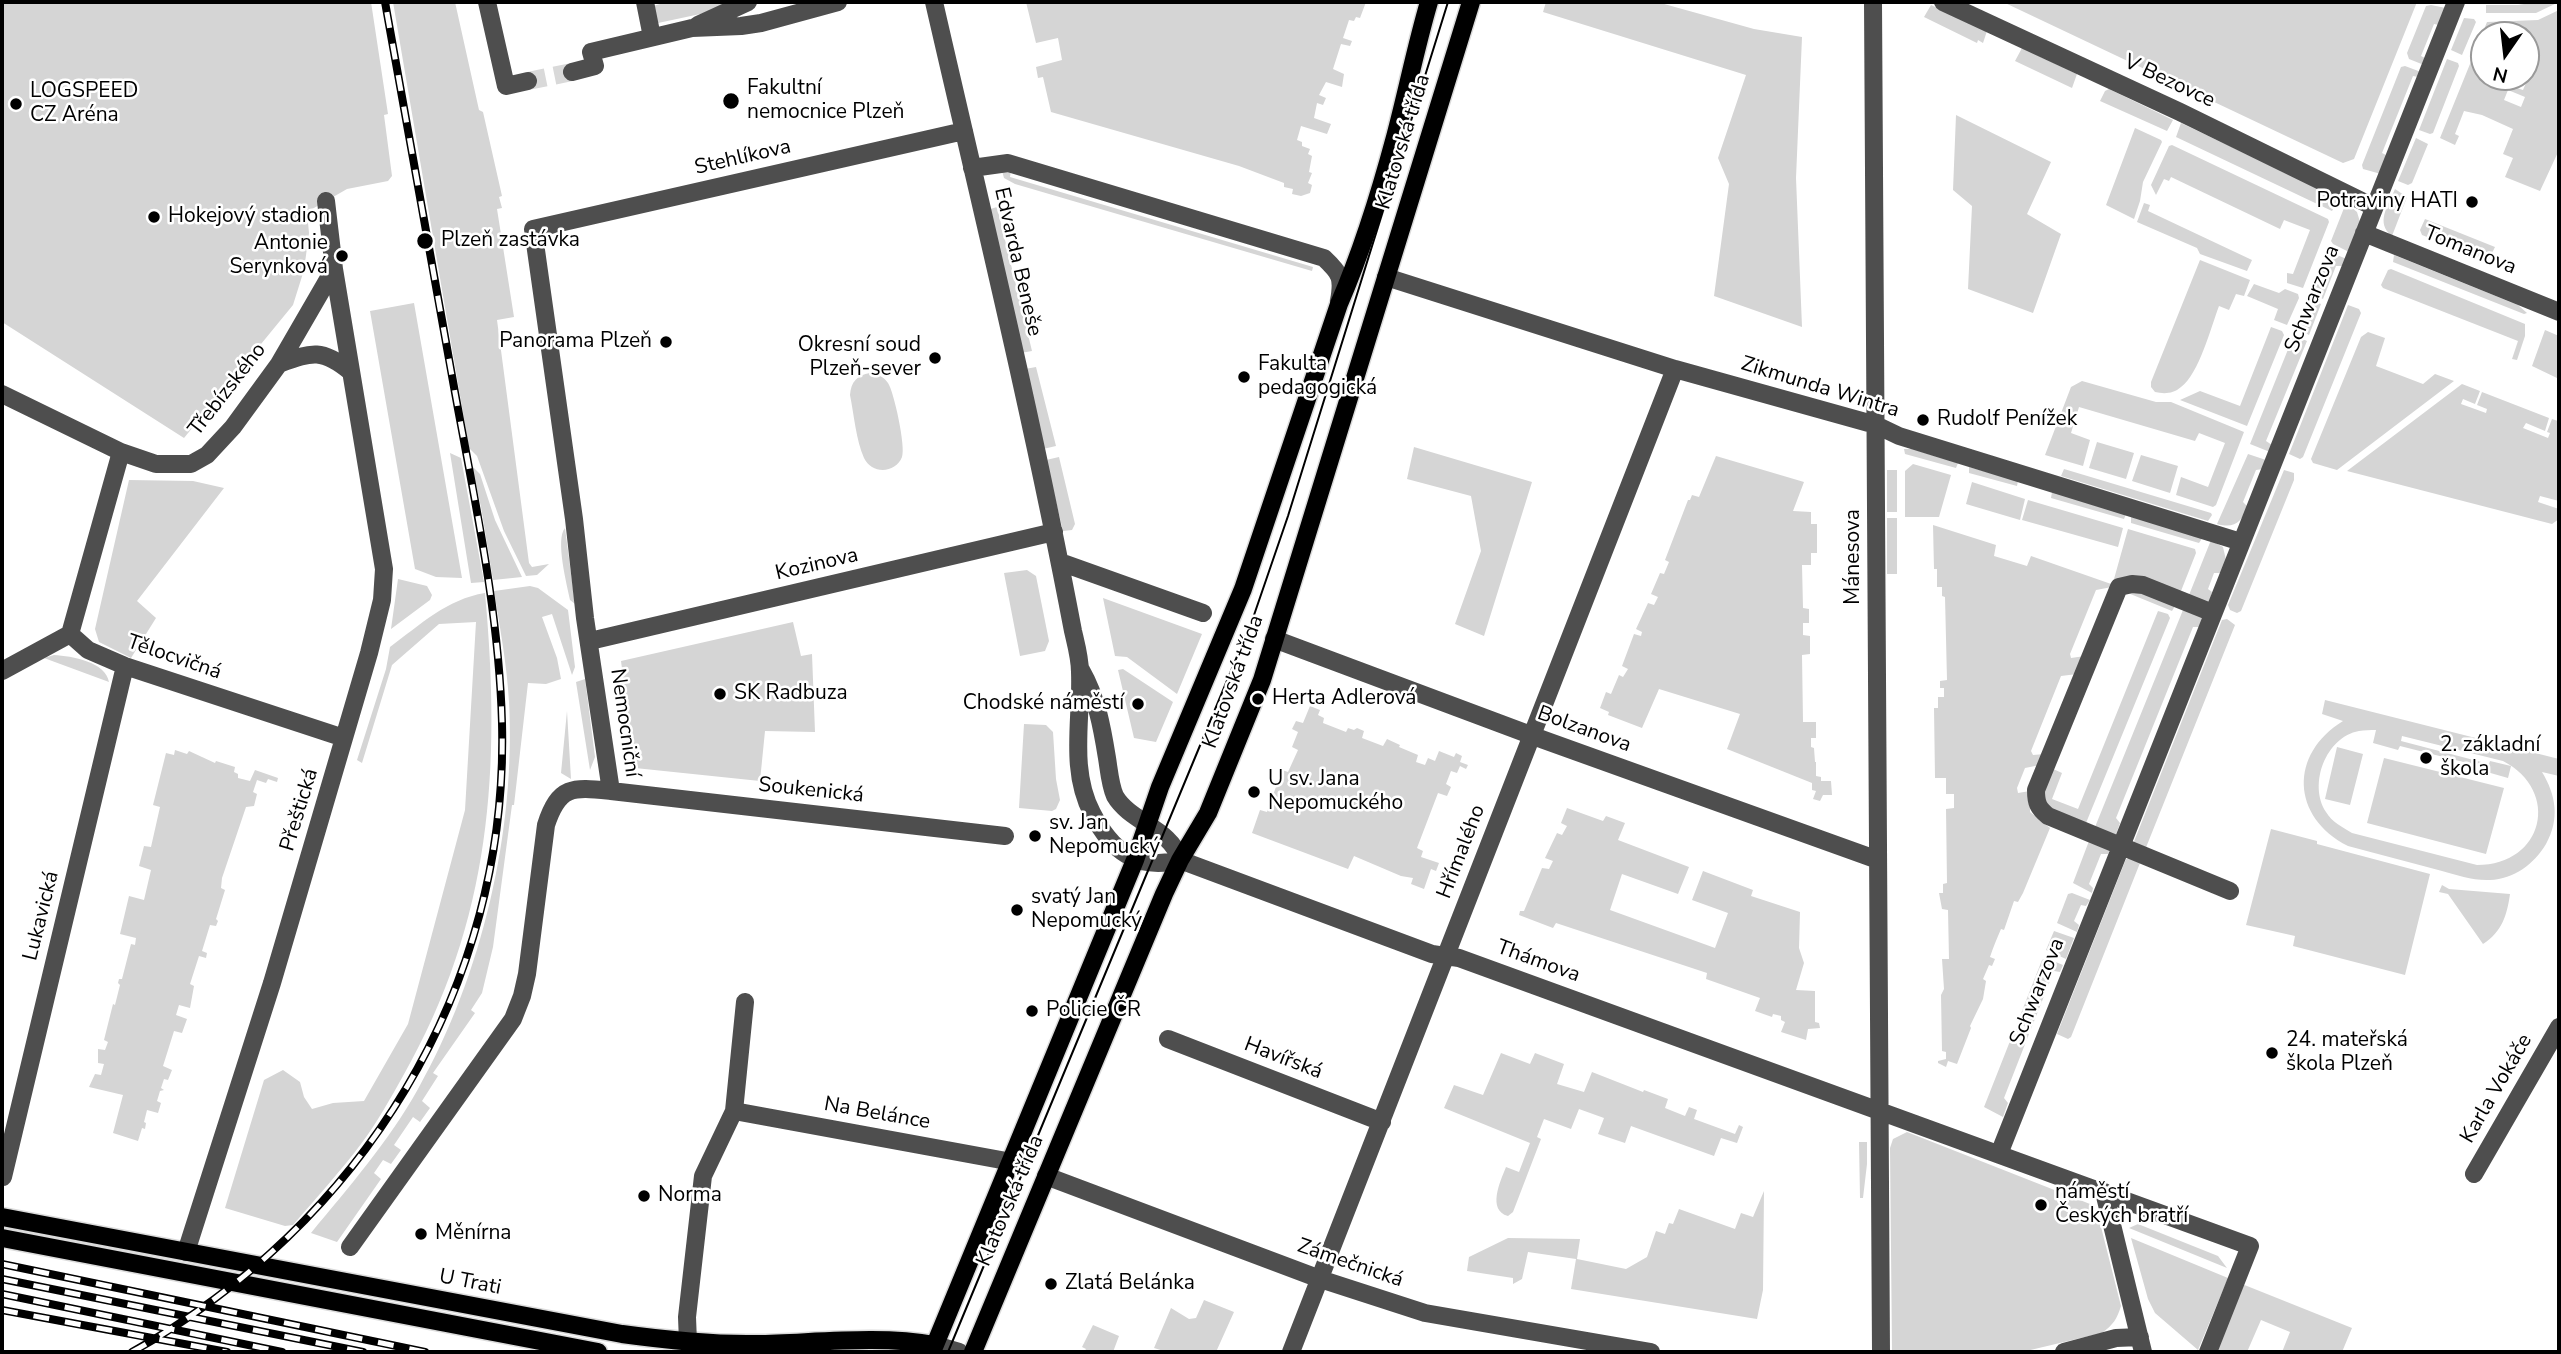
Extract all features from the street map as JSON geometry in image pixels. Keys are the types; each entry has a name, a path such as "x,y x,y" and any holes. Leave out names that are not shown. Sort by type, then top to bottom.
{"main road":[{"name":"Klatovská třída","path":"933,1349 1012,1162 1135,860 1160,787 1243,589 1339,304 1355,267 1394,139 1429,2"},
{"name":"Klatovská třída","path":"973,1352 1180,860 1208,813 1262,680 1471,2"},
{"name":"U Trati","path":"2,1217 578,1327 688,1342 752,1344 900,1341 933,1349"},
{"path":"2,1238 598,1352"}],"street":[{"path":"487,2 506,86 528,81"},
{"path":"645,2 652,37"},
{"path":"692,29 748,2"},
{"path":"572,72 595,66 591,52 692,29 741,26 816,10 838,2"},
{"name":"Edvarda Beneše","path":"934,2 1054,532"},
{"name":"Mánesova","path":"1873,2 1879,1111"},
{"name":"V Bezovce","path":"1943,2 2180,112 2374,207"},
{"name":"Schwarzova","path":"1999,1154 2456,2"},
{"name":"Stehlíkova","path":"533,229 964,131"},
{"path":"972,168 1008,163 1324,258 1340,275 1342,282 1339,304"},
{"name":"Přeštická","path":"186,1252 272,983 369,653 382,600 384,569 334,270 326,201"},
{"name":"Nemocniční","path":"350,1247 513,1019 527,974 546,825 551,811 564,793 581,788 611,791 533,229"},
{"name":"Tomanova","path":"2364,233 2559,312"},
{"name":"Třebízského","path":"2,394 121,452 156,464 191,464 207,455 233,427 279,364 334,270"},
{"name":"Zikmunda Wintra","path":"1386,277 1675,369 1875,425 1899,436 2241,542"},
{"path":"279,364 308,353 334,358 351,372"},
{"name":"Hřímalého","path":"1292,1352 1675,369"},
{"path":"2,671 70,634 121,452"},
{"path":"1054,532 1080,670 1078,758 1085,796 1096,821 1113,845 1124,855 1135,860 1156,863 1180,860 1174,845 1126,808 1115,796 1099,713 1093,692 1080,670"},
{"name":"Kozinova","path":"590,641 1054,532"},
{"path":"1060,562 1203,613"},
{"path":"2213,613 2143,585 2119,587 2036,790 2036,801 2040,810 2048,816 2230,891"},
{"name":"Tělocvičná","path":"70,634 88,650 125,666 344,738"},
{"name":"Bolzanova","path":"1274,639 1878,860"},
{"name":"Lukavická","path":"3,1177 125,666"},
{"name":"Soukenická","path":"611,791 1005,836"},
{"name":"Thámova","path":"1180,860 1433,954 1459,958 1879,1111"},
{"path":"688,1342 687,1317 703,1176 734,1111 745,1002"},
{"name":"Karla Vokáče","path":"2474,1174 2559,1027"},
{"name":"Havířská","path":"1167,1039 1382,1122"},
{"name":"Na Belánce","path":"734,1111 1012,1162"},
{"path":"1881,1352 1879,1111 2250,1246 2208,1352"},
{"name":"Zámečnická","path":"1046,1176 1320,1279 1425,1313 1651,1352"},
{"path":"2064,1352 2116,1338 2141,1344 2104,1192"},
{"path":"933,1349 959,1352"}],"shaded area":[{"name":"Hokejový stadion","path":"2,2 371,2 388,114 384,115 392,176 388,181 347,189 307,212 309,233 304,270 293,305 184,438 2,322"},
{"path":"393,2 455,2 479,110 483,112 502,196 499,197 502,208 497,209 514,317 497,320 529,563 532,567 549,564 537,575 526,576 504,531 477,456 469,448"},
{"path":"667,2 738,2 719,10 658,23 653,6"},
{"path":"1026,2 1366,2 1360,18 1349,20 1343,38 1352,41 1350,46 1341,44 1333,69 1344,74 1342,87 1326,82 1319,95 1326,98 1323,105 1317,103 1314,118 1331,124 1327,134 1301,126 1297,140 1310,149 1308,154 1312,156 1309,172 1312,173 1308,183 1312,185 1310,193 1301,196 1292,194 1293,189 1284,187 1284,183 1239,166 1051,112 1043,77 1038,78 1036,67 1062,60 1058,38 1036,43"},
{"path":"1546,2 1657,2 1754,29 1802,37 1796,178 1802,327 1714,296 1729,184 1718,158 1746,75 1543,12"},
{"path":"2003,2 2417,2 2354,159 2343,163"},
{"path":"2559,2 2536,13 2486,13 2486,5"},
{"path":"1931,5 1987,31 1983,43 1978,40 1977,43 1924,17"},
{"path":"2426,6 2446,8 2439,25 2434,24 2421,56 2425,58 2424,65 2409,59 2407,53"},
{"path":"2559,10 2559,150 2540,191 2505,177 2513,158 2503,154 2513,129 2482,115 2464,111 2455,134 2459,136 2455,145 2440,138 2470,64 2470,91 2508,91 2504,100 2521,107 2525,97 2510,91 2540,91 2540,21 2512,21 2538,20"},
{"path":"2464,18 2474,19 2475,21 2470,21 2470,36 2462,55 2451,50"},
{"path":"2022,48 2077,74 2072,88 2015,61"},
{"path":"2447,59 2459,66 2433,133 2430,134 2419,130"},
{"path":"2401,67 2421,72 2418,77 2413,76 2382,153 2386,155 2381,174 2363,169 2362,165"},
{"path":"2109,89 2173,120 2167,131 2100,101"},
{"path":"1956,115 2051,162 2027,214 2061,234 2033,313 1968,289 1972,206 1953,190"},
{"path":"2181,123 2339,198 2332,211 2176,137"},
{"path":"2135,128 2162,142 2143,182 2134,219 2106,205"},
{"path":"2416,138 2428,144 2412,183 2408,185 2398,181"},
{"path":"2172,145 2328,219 2303,288 2287,283 2287,273 2293,274 2310,230 2284,220 2280,229 2171,177 2169,181 2164,179 2156,195 2151,185 2169,146"},
{"path":"1011,170 1010,177 1313,267 1312,271 1015,184 1004,178 1002,171"},
{"path":"2395,189 2407,197 2392,236 2384,226 2384,214"},
{"path":"2144,203 2150,205 2148,211 2252,260 2247,271 2200,254 2197,248 2137,222"},
{"path":"2346,203 2357,212 2360,222 2349,252 2331,241"},
{"path":"997,207 1032,351 1021,353 987,210"},
{"path":"2425,219 2495,247 2488,261 2422,235 2420,230"},
{"path":"2329,252 2347,259 2344,266 2336,266 2323,299 2313,294 2312,290"},
{"path":"2394,255 2518,305 2527,313 2393,262"},
{"path":"2200,260 2250,280 2244,296 2236,294 2229,310 2219,306 2199,361 2187,381 2172,392 2155,392 2151,382"},
{"path":"2391,269 2525,324 2525,336 2517,360 2512,359 2518,341 2383,288 2381,285"},
{"path":"2254,284 2279,293 2285,289 2298,294 2299,298 2287,325 2274,320 2278,309 2247,296"},
{"path":"2307,301 2321,304 2309,335 2297,328"},
{"path":"414,303 462,578 436,577 415,569 370,311"},
{"path":"2348,305 2359,309 2361,313 2300,459 2289,454"},
{"path":"2271,327 2282,331 2284,335 2247,426 2180,400 2200,391 2240,406"},
{"path":"2545,330 2559,336 2557,378 2532,366"},
{"path":"2368,332 2385,338 2376,366 2423,384 2435,374 2454,381 2337,470 2313,463 2311,459 2361,337"},
{"path":"2293,337 2307,341 2266,441 2272,445 2270,452 2250,444"},
{"path":"1036,367 1056,446 1043,449 1025,369"},
{"path":"870,373 880,376 888,383 901,432 902,457 895,466 884,470 872,467 864,458 850,395 856,380"},
{"path":"2082,381 2156,402 2171,402 2244,432 2216,505 2213,507 2176,495 2181,477 2208,487 2225,443 2199,433 2195,441 2079,407 2071,433 2090,440 2083,466 2045,455 2071,387"},
{"path":"2462,384 2480,391 2475,404 2463,399 2461,404 2486,413 2487,409 2477,405 2482,392 2549,418 2545,431 2526,423 2523,428 2548,438 2550,433 2547,432 2552,419 2558,421 2559,501 2540,496 2538,502 2559,509 2559,519 2552,524 2347,471"},
{"path":"2097,442 2134,453 2126,479 2089,468"},
{"path":"1414,447 1532,482 1484,636 1455,624 1481,551 1471,496 1407,479"},
{"path":"1904,449 1958,463 1956,468 1905,454"},
{"path":"450,453 461,458 484,582 471,583"},
{"path":"2248,454 2266,460 2263,469 2256,470 2243,502 2248,507 2237,523 2228,526 2217,524"},
{"path":"2141,455 2178,466 2170,493 2132,481"},
{"path":"1716,456 1804,482 1793,511 1811,512 1811,524 1817,524 1817,553 1811,553 1811,565 1802,565 1803,608 1809,609 1809,623 1803,623 1803,635 1810,636 1810,654 1802,655 1803,722 1816,722 1816,738 1811,738 1811,747 1814,748 1816,776 1821,777 1821,781 1831,781 1832,795 1823,795 1820,801 1813,799 1816,791 1812,790 1812,783 1727,749 1740,714 1659,689 1642,728 1608,715 1609,712 1600,708 1606,692 1611,694 1619,675 1623,677 1628,669 1622,666 1634,634 1641,636 1642,632 1636,629 1648,603 1654,605 1658,597 1651,594 1660,573 1664,574 1669,562 1665,560 1688,500 1692,495 1699,497"},
{"path":"1059,457 1075,524 1072,530 1063,531 1046,460"},
{"path":"1913,464 1951,475 1939,517 1905,517 1905,471"},
{"path":"471,465 480,474 495,520 522,577 493,580"},
{"path":"1969,467 2018,481 2017,486 1969,473"},
{"path":"2064,469 2212,515 2208,521 2061,476"},
{"path":"1887,470 1897,470 1897,512 1887,512"},
{"path":"2284,470 2294,473 2294,480 2241,611 2237,613 2230,610 2228,605"},
{"path":"129,480 193,481 224,488 137,601 156,618 131,658 99,642 95,629"},
{"path":"1972,482 2025,499 2020,520 1966,504"},
{"path":"2052,492 2126,514 2124,519 2051,498"},
{"path":"2028,500 2123,528 2118,547 2022,520"},
{"path":"2131,516 2203,537 2199,543 2131,523"},
{"path":"1887,518 1897,518 1897,574 1887,574"},
{"path":"1933,525 1996,545 1994,556 2027,566 2031,556 2114,585 2096,590 2070,654 2071,658 2085,656 2077,674 2061,676 2031,751 2033,755 2045,754 2040,765 2025,768 2017,788 2018,793 2030,791 2030,812 2050,828 2023,893 2018,902 2014,901 2004,930 2001,929 1995,943 1990,957 1995,959 1983,979 1986,981 1983,999 1957,1064 1948,1061 1946,1067 1938,1061 1946,1059 1946,1052 1942,1051 1941,995 1944,989 1942,959 1949,959 1948,910 1942,909 1939,893 1943,893 1943,884 1947,883 1946,809 1954,808 1954,794 1946,794 1946,778 1935,778 1934,708 1938,708 1938,697 1944,697 1944,688 1940,688 1940,681 1947,680 1945,597 1942,596 1942,587 1937,587 1937,569 1934,569"},
{"path":"565,528 575,604 570,600 563,562 561,542"},
{"path":"2128,529 2195,549 2196,553 2181,591 2114,579"},
{"path":"2211,540 2223,547 2226,560 2221,573 2214,573 2208,589 2212,592 2209,603 2189,595"},
{"path":"1027,570 1036,576 1049,641 1045,651 1020,656 1004,573"},
{"path":"398,579 427,586 432,595 430,600 391,629"},
{"path":"530,586 538,588 568,610 575,667 572,675 552,614 542,617 557,658 561,679 546,684 528,683 514,805 493,947 482,993 471,1010 475,1013 433,1073 438,1076 422,1101 430,1108 420,1122 413,1117 394,1145 401,1150 391,1164 383,1160 374,1173 381,1179 337,1242 311,1233 354,1181 407,1108 441,1045 477,951 500,851 510,751 508,688 494,591"},
{"path":"2134,589 2175,606 2172,611 2123,591"},
{"path":"485,593 491,720 490,782 483,842 472,901 456,959 433,1018 372,1128 345,1165 293,1225 285,1226 225,1208 264,1080 283,1070 300,1082 304,1097 312,1109 333,1103 364,1101 408,1024 465,810 476,622 439,624 392,665 362,763 357,760 386,669 390,647 446,607"},
{"path":"1103,598 1202,634 1177,694 1127,657 1115,656"},
{"path":"2183,610 2203,616 2200,627 2193,627 2116,818 2120,823 2115,837 2095,827"},
{"path":"2158,611 2168,614 2170,618 2086,823 2049,811 2041,802 2051,768 2062,773 2052,799 2078,809"},
{"path":"2227,619 2235,625 2145,850 2133,844 2222,620"},
{"name":"SK Radbuza","path":"793,622 801,656 812,654 815,732 765,731 760,781 635,768 621,661"},
{"path":"54,655 87,661 102,669 109,682 44,658"},
{"path":"1123,669 1173,702 1156,742 1134,738 1118,670"},
{"path":"585,679 595,757 590,770 576,682"},
{"path":"2325,700 2559,759 2559,776 2542,772 2553,798 2555,816 2546,844 2536,858 2522,869 2507,877 2484,880 2348,846 2329,834 2316,819 2307,802 2304,785 2306,767 2313,750 2325,735 2343,721 2322,714","holes":["2365,730 2376,730 2373,743 2398,750 2400,746 2487,768 2487,772 2508,778 2511,767 2521,774 2533,790 2538,807 2537,824 2530,840 2517,853 2500,862 2477,865 2352,833 2328,816 2319,788 2323,763 2329,752 2347,735","2402,736 2503,761 2509,766 2490,761 2489,764 2401,741"]},
{"path":"1310,706 1320,710 1318,715 1324,718 1323,723 1346,732 1348,728 1357,728 1364,731 1362,738 1383,746 1387,739 1418,755 1416,762 1425,765 1428,758 1435,761 1439,751 1454,757 1456,753 1462,756 1460,762 1468,765 1466,769 1460,766 1457,773 1451,771 1446,784 1451,787 1447,796 1438,793 1417,848 1423,851 1421,857 1439,863 1436,871 1431,869 1424,889 1411,884 1413,878 1401,876 1354,856 1348,869 1252,833 1260,810 1267,812 1282,770 1288,772 1298,750 1292,747 1298,732 1292,729 1296,721 1303,723"},
{"path":"567,711 571,779 561,773"},
{"path":"1024,724 1046,725 1053,732 1060,800 1052,811 1019,808"},
{"path":"2337,747 2363,754 2350,805 2325,799"},
{"path":"175,750 187,754 189,751 215,763 216,761 235,767 234,772 238,774 238,778 250,781 255,770 278,778 277,782 257,780 253,792 257,794 254,806 246,807 222,878 221,888 225,890 216,919 218,921 216,926 210,925 202,951 207,953 206,958 199,956 190,984 194,986 190,1008 179,1005 176,1015 187,1019 182,1033 174,1031 163,1066 172,1070 168,1080 164,1079 161,1088 164,1090 160,1091 158,1113 147,1110 145,1129 142,1128 138,1141 113,1133 123,1095 89,1087 95,1074 101,1075 104,1064 98,1063 98,1049 105,1050 108,1042 104,1040 120,985 119,979 122,979 131,944 135,945 136,938 120,934 129,896 144,900 151,870 139,866 144,846 151,847 160,807 153,805 166,753 174,755"},
{"path":"2384,758 2504,788 2486,854 2367,823"},
{"path":"1567,808 1603,821 1606,816 1625,823 1618,840 1689,867 1678,894 1622,874 1610,910 1715,948 1728,913 1692,900 1703,871 1753,890 1751,896 1800,912 1799,948 1804,963 1796,990 1815,991 1815,1022 1819,1023 1820,1028 1808,1029 1806,1040 1781,1032 1785,1022 1781,1020 1781,1016 1773,1014 1772,1017 1755,1011 1760,998 1706,979 1707,973 1556,923 1553,928 1519,915 1520,911 1524,911 1542,868 1549,869 1553,861 1545,858 1557,833 1562,835 1567,826 1561,823"},
{"path":"2271,829 2430,874 2405,975 2293,946 2295,936 2246,925"},
{"path":"2089,841 2111,848 2108,854 2101,854 2089,884 2093,888 2092,893 2073,883"},
{"path":"2126,859 2140,863 2068,1039 2057,1034"},
{"path":"2442,885 2449,889 2510,894 2507,909 2495,934 2483,944 2448,894 2439,892"},
{"path":"2068,894 2090,900 2086,906 2081,905 2074,921 2079,925 2077,932 2057,923"},
{"path":"2054,931 2074,938 2066,959 2046,950"},
{"path":"2046,958 2063,965 2060,972 2054,971 2031,1029 2018,1021 2042,960"},
{"path":"2017,1029 2029,1034 2004,1098 2008,1103 2003,1117 1984,1107"},
{"path":"1501,1053 1530,1064 1535,1053 1564,1064 1557,1084 1584,1092 1592,1072 1668,1099 1665,1108 1685,1116 1689,1107 1697,1110 1694,1119 1735,1134 1739,1125 1743,1127 1737,1143 1721,1138 1714,1156 1631,1126 1625,1143 1598,1134 1604,1118 1579,1109 1571,1129 1544,1119 1537,1137 1541,1139 1513,1212 1508,1216 1498,1208 1498,1188 1506,1167 1519,1172 1530,1143 1444,1108 1454,1085 1483,1095"},
{"path":"1907,1132 2090,1204 2097,1211 2121,1306 2112,1324 2102,1333 2022,1352 1892,1352 1890,1148 1893,1139"},
{"path":"1859,1142 1867,1142 1863,1198 1860,1198"},
{"path":"1764,1191 1763,1290 1757,1319 1571,1289 1576,1259 1528,1252 1522,1279 1513,1284 1513,1278 1467,1271 1469,1257 1508,1238 1580,1239 1577,1259 1626,1269 1647,1257 1656,1231 1665,1234 1679,1209 1735,1229 1741,1213 1753,1217"},
{"path":"2138,1224 2218,1256 2227,1268 2129,1228"},
{"path":"2131,1238 2228,1278 2198,1350 2155,1313 2148,1299"},
{"path":"2242,1284 2352,1328 2342,1352 2282,1352 2290,1332 2261,1320 2247,1352 2216,1352"},
{"path":"1204,1300 1234,1312 1216,1352 1167,1352 1154,1348 1171,1308 1189,1319 1196,1318"},
{"path":"1093,1325 1119,1336 1113,1352 1084,1352 1086,1349 1082,1347"}],"tunnel":[{"path":"528,81 572,72"}],"tram line":[{"path":"948,1352 1253,618 1288,516 1448,2"}],"railway":[{"path":"132,1352 214,1299 287,1237 352,1167 405,1089 448,1005 479,915 498,821 502,723 491,596 385,2"},
{"path":"2,1264 425,1352"},
{"path":"2,1279 363,1352"},
{"path":"2,1294 282,1352"},
{"path":"2,1310 227,1352"}],"place":[{"name":"Fakultní nemocnice Plzeň","path":"731,101"},
{"name":"LOGSPEED CZ Aréna","path":"16,104"},
{"name":"Potraviny HATI","path":"2472,202"},
{"name":"Hokejový stadion","path":"154,217"},
{"name":"Plzeň zastávka","path":"425,241"},
{"name":"Antonie Serynková","path":"342,256"},
{"name":"Panorama Plzeň","path":"666,342"},
{"name":"Okresní soud Plzeň-sever","path":"935,358"},
{"name":"Fakulta pedagogická","path":"1244,377"},
{"name":"Rudolf Penížek","path":"1923,420"},
{"name":"SK Radbuza","path":"720,694"},
{"name":"Herta Adlerová","path":"1258,699"},
{"name":"Chodské náměstí","path":"1138,704"},
{"name":"2. základní škola","path":"2426,758"},
{"name":"U sv. Jana Nepomuckého","path":"1254,792"},
{"name":"sv. Jan Nepomucký","path":"1035,836"},
{"name":"svatý Jan Nepomucký","path":"1017,910"},
{"name":"Policie ČR","path":"1032,1011"},
{"name":"24. mateřská škola Plzeň","path":"2272,1053"},
{"name":"Norma","path":"644,1196"},
{"name":"náměstí Českých bratří","path":"2041,1205"},
{"name":"Měnírna","path":"421,1234"},
{"name":"Zlatá Belánka","path":"1051,1284"}]}
